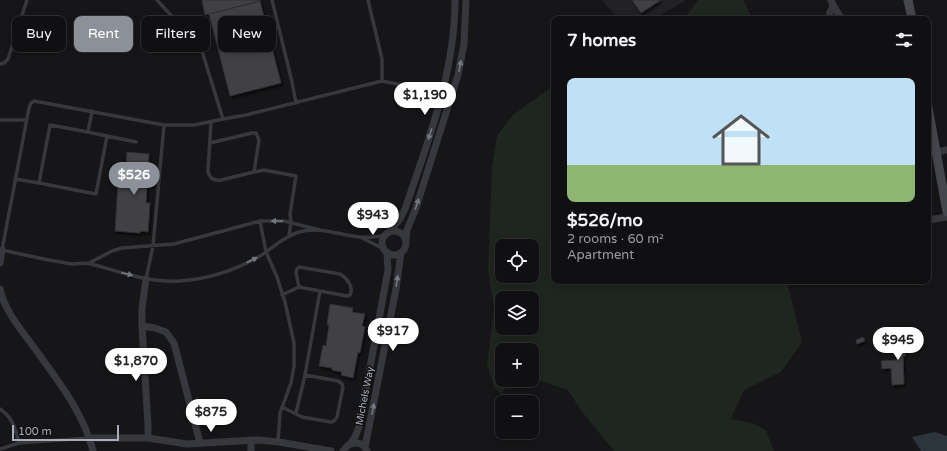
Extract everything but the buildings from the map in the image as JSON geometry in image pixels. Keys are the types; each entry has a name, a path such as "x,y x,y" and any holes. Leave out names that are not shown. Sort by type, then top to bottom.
{"street":[{"path":"455,0 453,40 448,72 442,92 405,209 400,219 386,234 381,244 382,248 387,254 394,256 401,253 405,248 407,230 416,208 453,95 463,50 466,0"},
{"path":"908,0 911,16"},
{"path":"829,16 832,3"},
{"path":"832,3 840,16"},
{"path":"931,122 947,212"},
{"path":"937,152 947,150"},
{"path":"931,219 947,216"},
{"path":"386,234 393,231 401,234 406,240"},
{"path":"0,263 1,250"},
{"name":"Michels Way","path":"366,449 396,289 401,253"},
{"name":"Michels Way","path":"344,451 355,437 359,427 388,270 387,254"},
{"path":"146,279 142,308 142,326 148,438"},
{"path":"0,289 5,305 13,320 64,389 78,412 90,438 93,451"},
{"path":"142,326 166,332 174,344 200,443"},
{"path":"90,438 148,438 176,443 251,441 278,442 331,451"},
{"path":"251,441 252,451"},
{"path":"350,444 357,443 366,449"}],"lane":[{"path":"0,64 4,63 8,59 27,0"},
{"path":"157,0 201,48 223,119"},
{"path":"272,0 296,103"},
{"path":"368,0 382,59 382,81"},
{"path":"386,234 359,237 329,232 308,230 300,231 236,268 204,278 164,282 121,273 89,263 75,264 1,250 26,120 29,108 34,101 164,125 194,125 246,115 382,81 453,95"},
{"path":"88,132 92,112"},
{"path":"0,120 26,120"},
{"path":"211,122 208,171 212,179 217,181 264,170 296,176 290,214 291,222 289,236"},
{"path":"39,183 50,125 136,142"},
{"path":"146,279 153,246 164,125"},
{"path":"210,143 256,133 259,140 254,172"},
{"path":"15,179 96,194 107,136"},
{"path":"260,220 266,252 277,277 294,343 294,366 291,383 280,413 278,442"},
{"path":"89,263 112,251 122,248 180,243 260,220 291,222 329,232"},
{"path":"359,237 382,248"},
{"path":"282,295 300,288 347,296 352,292 351,286 344,276 340,274 299,267 296,273 300,288"},
{"path":"296,413 305,374 320,291"},
{"path":"282,407 302,417 331,422 337,417 343,387 342,384 338,381 305,374"},
{"path":"0,409 6,413 14,423 19,443"},
{"path":"0,449 19,443 90,438"}],"shaded area":[{"path":"602,0 686,0 659,16 615,16"},
{"path":"698,0 743,0 751,16 686,16"},
{"path":"551,87 551,284 788,284 802,342 781,372 744,390 731,419 752,423 766,430 774,451 614,451 580,409 568,390 539,380 539,343 495,343 495,387 505,387 502,395 494,388 487,364 494,309 488,270 492,168 497,136 513,115"},
{"path":"935,432 947,436 947,451 921,451 912,437"}]}
